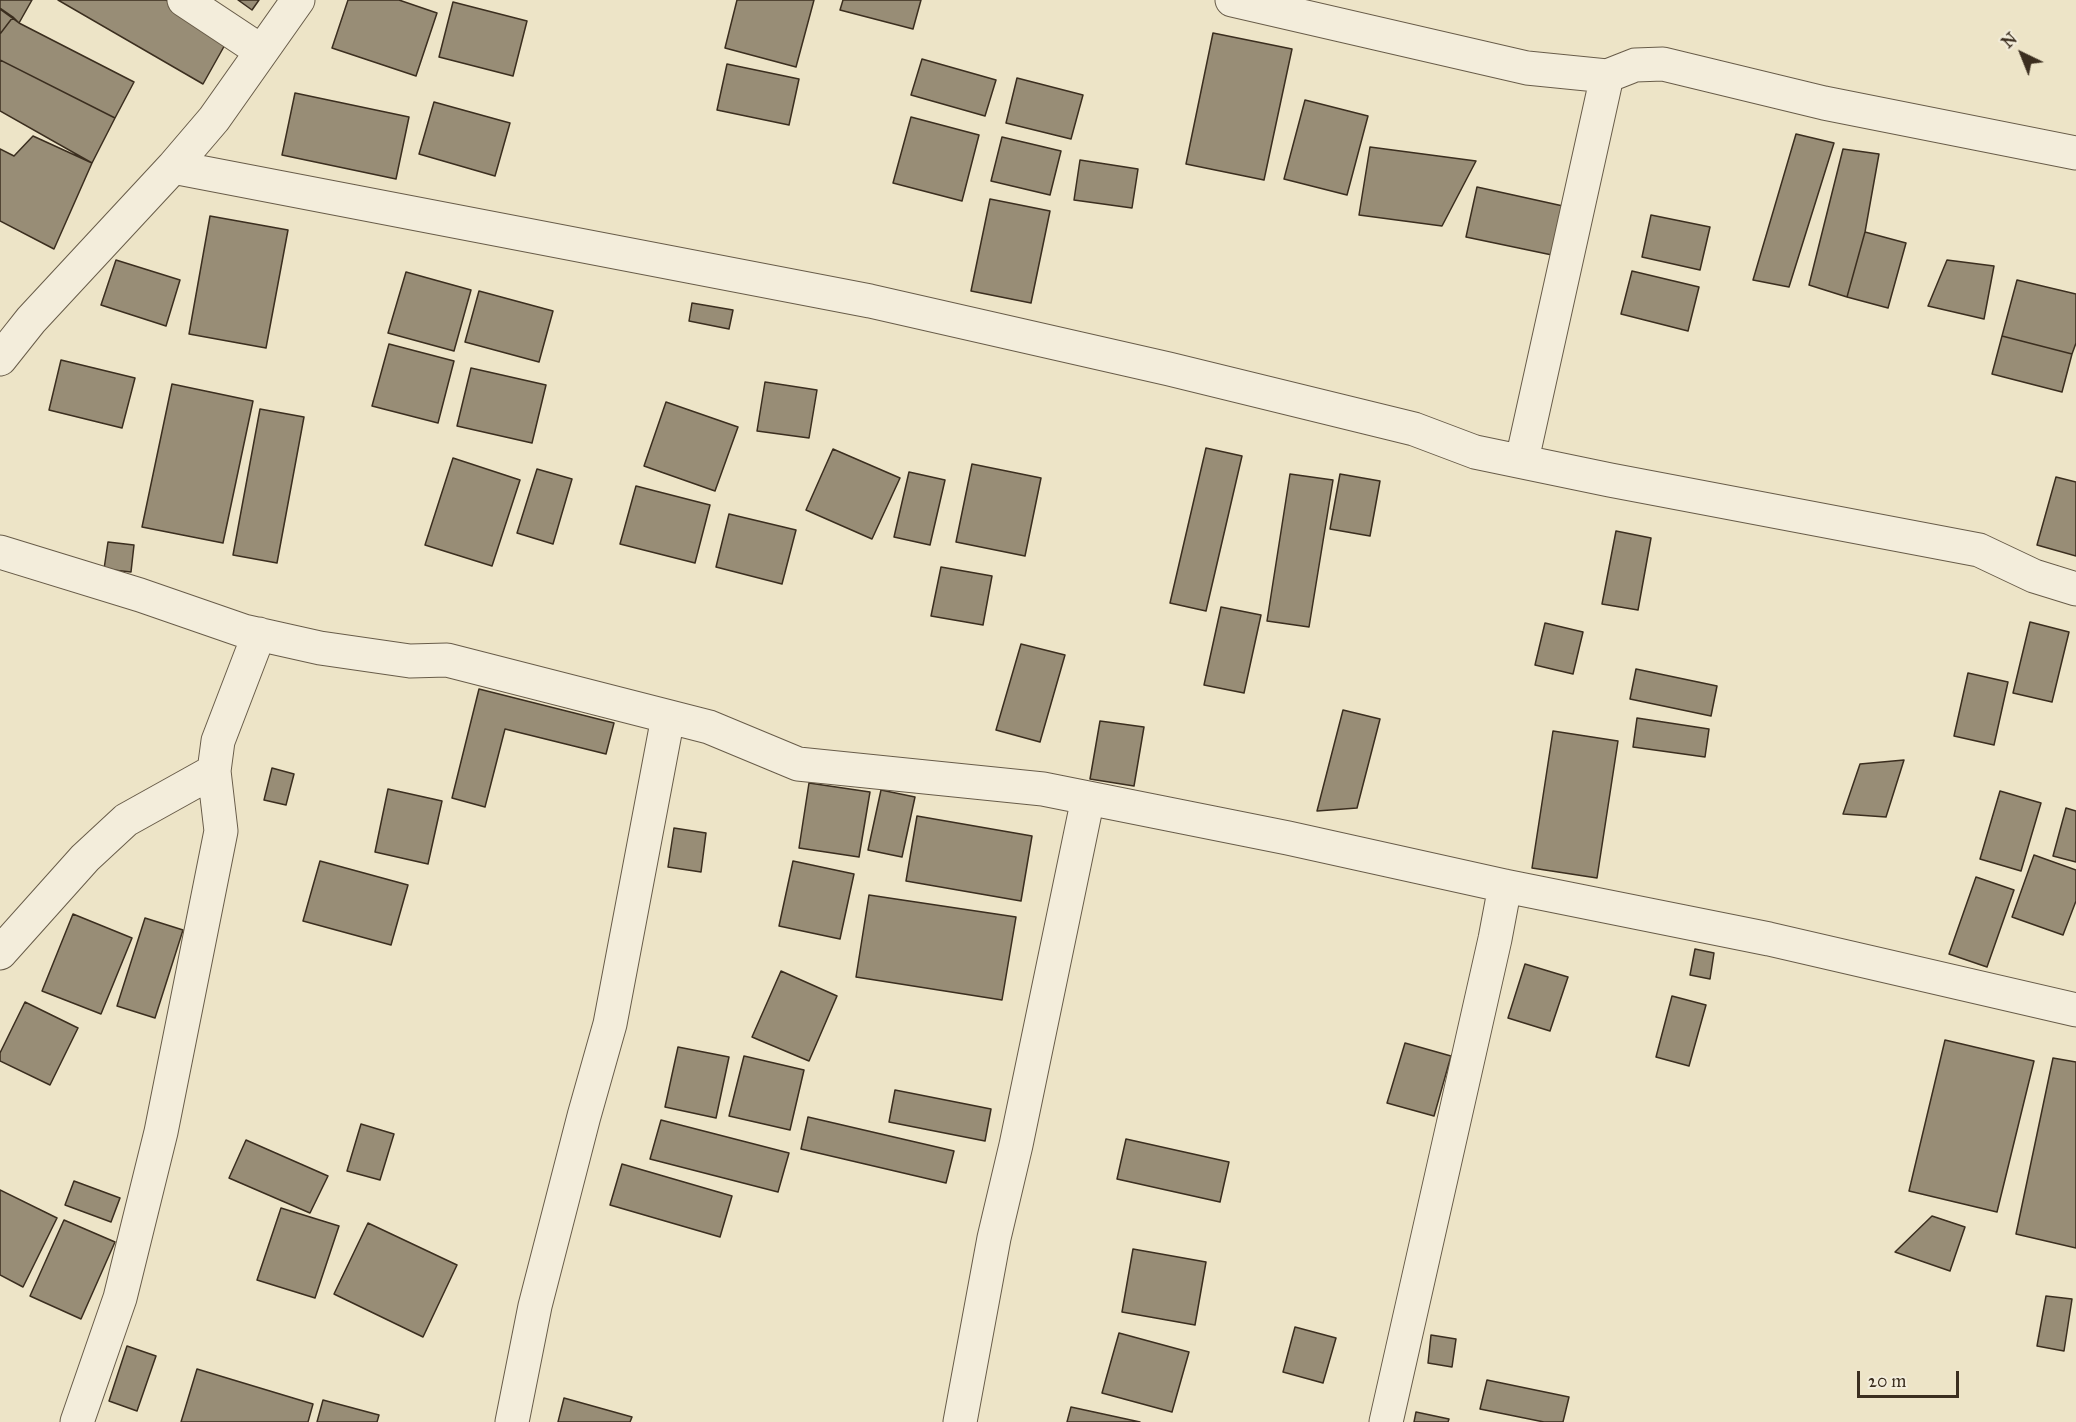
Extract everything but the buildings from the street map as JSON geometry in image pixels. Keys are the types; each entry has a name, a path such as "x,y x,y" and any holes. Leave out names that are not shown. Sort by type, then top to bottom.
{"street":[{"path":"184,0 261,51"},
{"path":"0,359 214,119 298,0"},
{"path":"1232,0 1527,68 1607,76 1635,65 1663,64 1824,103 2076,153"},
{"path":"1522,460 1607,76"},
{"path":"173,167 870,301 1169,369 1414,429 1476,452 1610,480 1979,550 2034,576 2076,589"},
{"path":"0,552 140,595 244,631 320,648 410,661 447,660 709,728 798,764 1043,789 1769,939 2076,1010"},
{"path":"77,1422 120,1298 161,1132 220,831 214,771 219,741 259,634"},
{"path":"512,1422 535,1306 610,1024 668,717"},
{"path":"0,953 85,858 126,820 214,771"},
{"path":"960,1422 994,1238 1016,1145 1088,798"},
{"path":"1386,1422 1505,886"}]}
